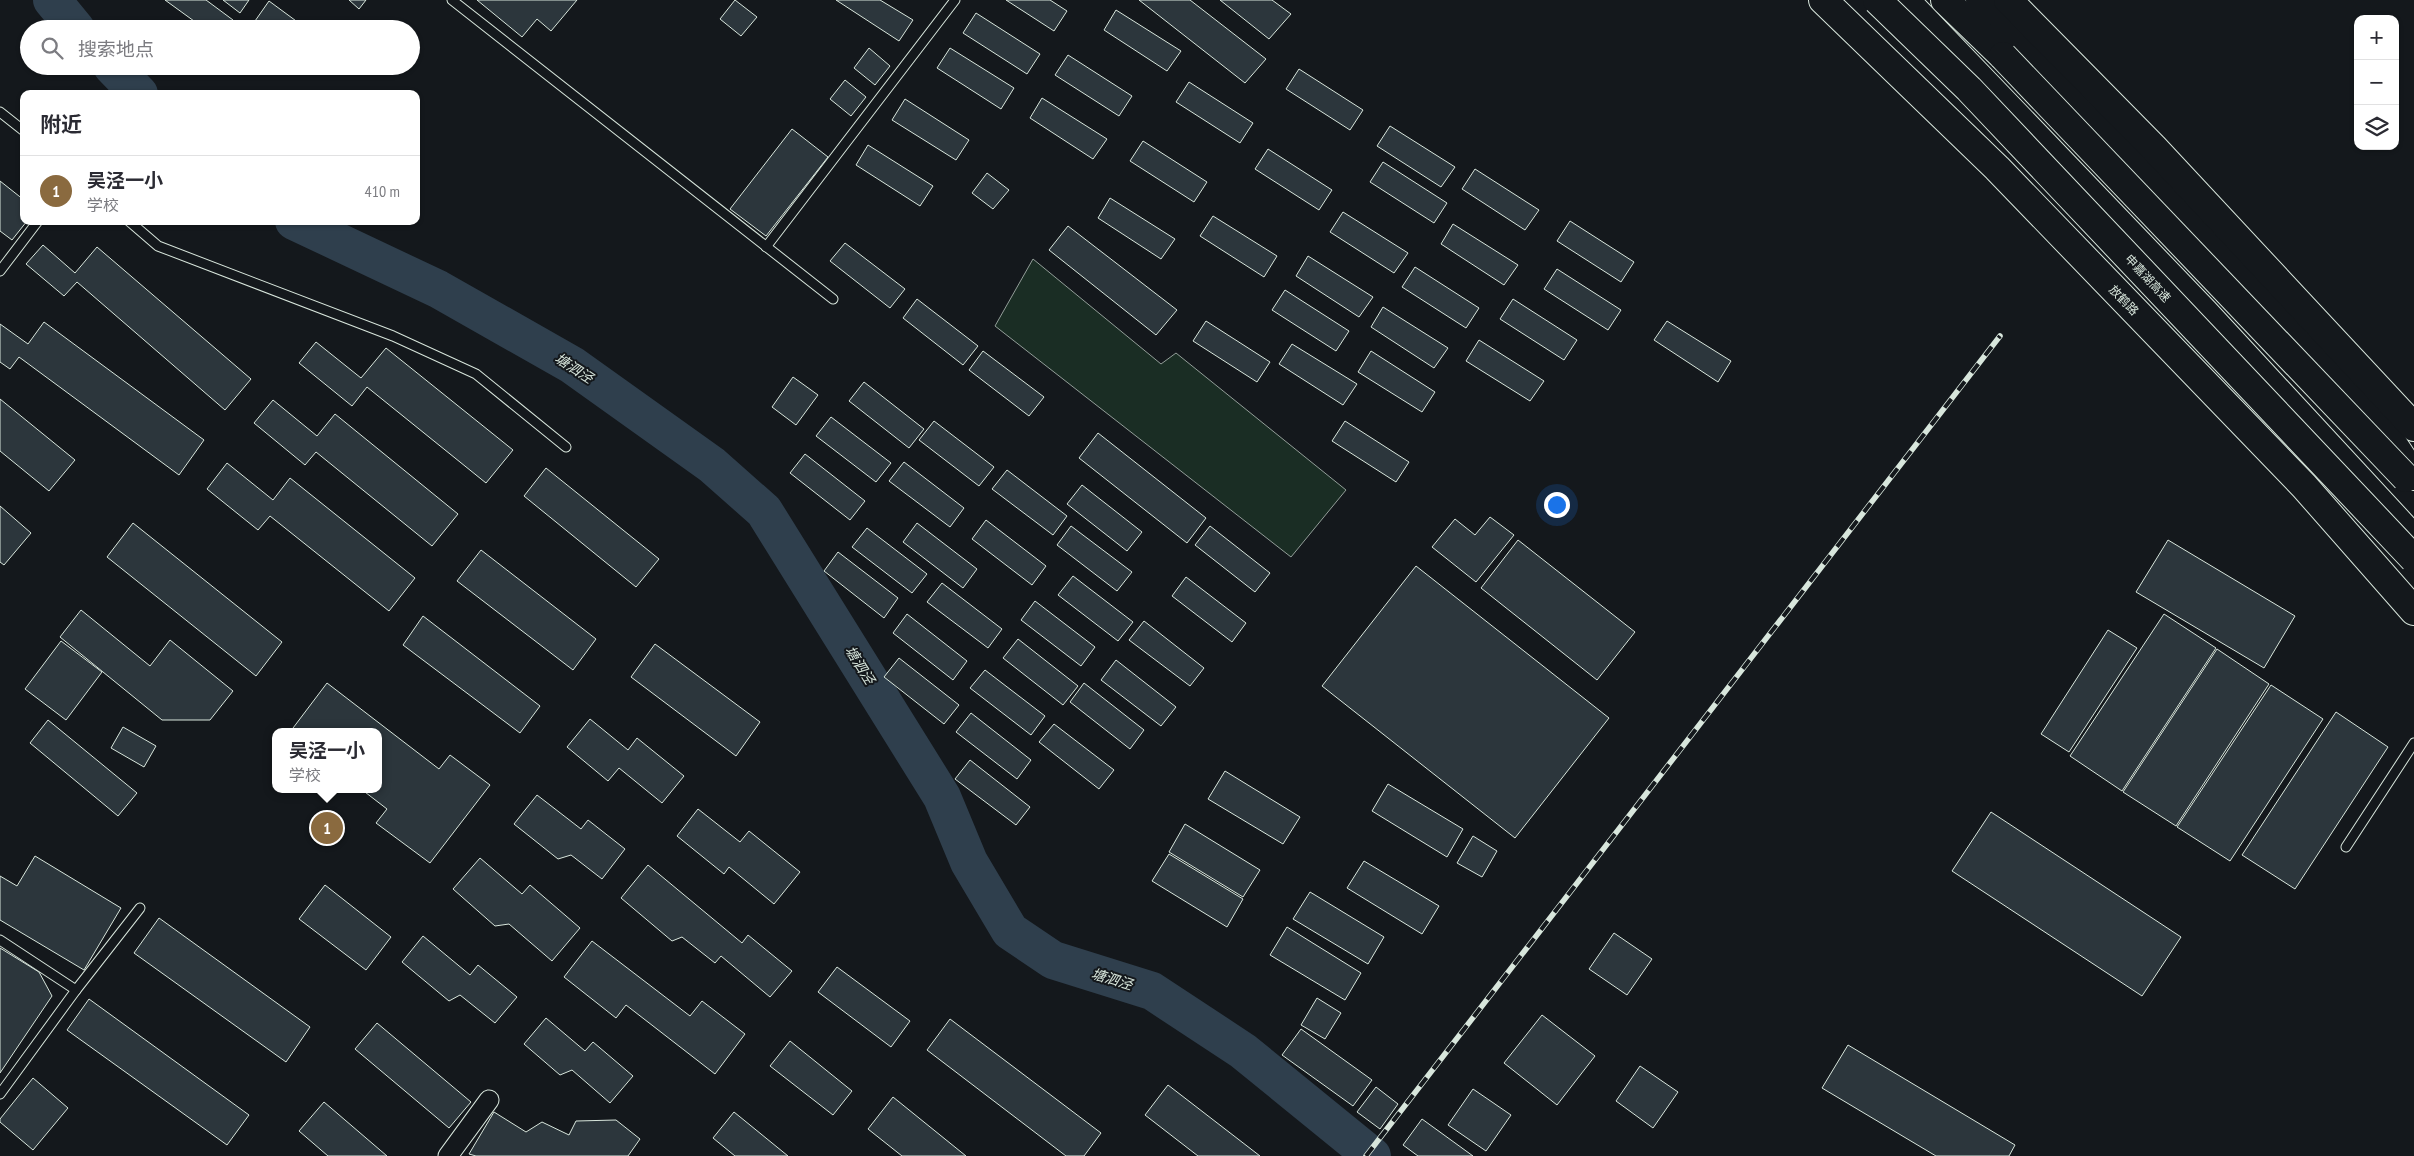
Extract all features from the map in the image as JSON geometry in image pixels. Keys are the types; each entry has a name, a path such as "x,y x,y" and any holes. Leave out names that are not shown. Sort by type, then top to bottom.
{"main road":[{"name":"放鹤路","path":"1823,0 1997,168 2304,486 2414,611"},
{"path":"1847,0 2028,176 2334,496 2414,546"},
{"name":"申嘉湖高速","path":"1877,0 1969,89 2414,559"},
{"path":"1905,0 2204,312 2414,539"},
{"path":"1945,0 2003,56 2414,486"},
{"path":"1952,0 2047,94 2414,494"},
{"path":"1980,0 2137,160 2391,442 2414,476"},
{"path":"2008,0 2153,147 2414,427"}],"street":[{"path":"448,1156 489,1100"}],"lane":[{"path":"452,0 833,299"},
{"path":"766,247 955,0"},
{"path":"0,112 20,128"},
{"path":"0,271 35,225"},
{"path":"134,225 158,246 393,336 476,374 566,447"},
{"path":"2346,847 2414,743"},
{"path":"0,1094 76,990 140,908"},
{"path":"0,940 76,990"}],"green space":[{"path":"1033,259 1161,364 1176,353 1346,490 1291,557 995,326"}],"building":[{"path":"165,0 206,0 233,20 193,20"},
{"path":"223,0 249,0 240,13"},
{"path":"349,0 366,0 359,9"},
{"path":"477,0 577,0 551,31 537,19 522,37"},
{"path":"735,0 757,17 741,36 720,19"},
{"path":"836,0 880,0 913,20 899,41"},
{"path":"1006,0 1050,0 1067,11 1054,31"},
{"path":"1139,0 1190,0 1266,59 1245,83"},
{"path":"1220,0 1272,0 1291,14 1269,39"},
{"path":"269,1 295,20 256,20"},
{"path":"1116,10 1181,51 1167,71 1104,30"},
{"path":"976,13 1040,54 1027,74 963,33"},
{"path":"869,48 890,66 875,85 854,68"},
{"path":"950,48 1014,88 1001,109 937,68"},
{"path":"1068,55 1132,96 1119,116 1055,75"},
{"path":"1299,69 1363,110 1350,130 1286,89"},
{"path":"845,80 866,97 851,116 830,99"},
{"path":"1189,82 1253,123 1240,143 1176,102"},
{"path":"1042,98 1107,139 1093,159 1030,118"},
{"path":"905,99 969,140 956,160 892,120"},
{"path":"1390,126 1455,167 1441,187 1377,146"},
{"path":"792,129 828,157 766,236 730,209"},
{"path":"1143,141 1207,182 1194,202 1130,161"},
{"path":"868,145 933,186 920,206 856,165"},
{"path":"1268,149 1332,190 1319,210 1255,169"},
{"path":"1383,162 1447,203 1434,223 1370,182"},
{"path":"1475,169 1539,210 1525,230 1462,189"},
{"path":"987,173 1009,190 993,209 972,193"},
{"path":"0,181 20,197 20,225 24,225 12,240 0,231"},
{"path":"1110,198 1175,239 1161,259 1098,218"},
{"path":"1343,212 1408,253 1394,273 1330,232"},
{"path":"1213,216 1277,256 1264,277 1200,236"},
{"path":"1570,221 1634,262 1621,282 1557,241"},
{"path":"1453,224 1518,265 1504,285 1441,244"},
{"path":"1068,226 1177,310 1156,335 1049,250"},
{"path":"845,243 905,289 890,308 830,261"},
{"path":"43,245 75,273 97,247 251,379 225,410 77,282 64,296 26,264"},
{"path":"1308,256 1373,297 1359,317 1296,276"},
{"path":"1415,267 1479,308 1466,328 1402,287"},
{"path":"1557,269 1621,310 1608,330 1544,289"},
{"path":"1285,290 1349,331 1336,351 1272,310"},
{"path":"917,299 978,346 963,365 903,318"},
{"path":"1513,299 1577,340 1564,360 1500,319"},
{"path":"1383,307 1448,348 1434,368 1371,327"},
{"path":"1206,321 1270,362 1257,382 1193,341"},
{"path":"1667,321 1731,361 1718,382 1654,340"},
{"path":"44,322 204,440 179,475 19,357 10,369 0,362 0,324 28,344"},
{"path":"1479,340 1544,381 1530,401 1466,361"},
{"path":"316,342 361,378 386,348 513,450 486,483 367,387 352,406 299,363"},
{"path":"1292,344 1357,384 1343,405 1279,364"},
{"path":"983,351 1044,397 1029,416 969,370"},
{"path":"1371,351 1435,392 1422,412 1358,372"},
{"path":"793,377 818,395 796,425 772,407"},
{"path":"864,382 924,429 909,448 849,401"},
{"path":"0,399 75,460 49,491 0,451"},
{"path":"273,400 317,436 335,414 458,514 432,546 316,452 305,465 254,423"},
{"path":"831,417 891,463 876,482 816,436"},
{"path":"934,421 994,467 979,486 919,440"},
{"path":"1345,421 1409,462 1396,482 1332,441"},
{"path":"1098,433 1206,518 1187,543 1079,458"},
{"path":"805,454 865,501 850,520 790,473"},
{"path":"904,462 964,508 950,527 889,481"},
{"path":"227,463 273,500 290,478 415,578 389,611 270,516 258,530 207,489"},
{"path":"546,468 659,559 636,587 524,496"},
{"path":"1007,470 1067,516 1053,535 992,489"},
{"path":"1082,485 1142,532 1127,551 1067,504"},
{"path":"0,506 31,533 4,565 0,562"},
{"path":"1490,517 1514,535 1476,582 1432,547 1455,519 1475,535"},
{"path":"986,520 1046,566 1032,585 972,539"},
{"path":"133,523 282,642 256,676 107,557"},
{"path":"917,523 977,569 963,588 903,542"},
{"path":"1071,526 1132,572 1117,591 1057,545"},
{"path":"1210,526 1270,573 1255,592 1195,545"},
{"path":"867,528 927,574 912,593 852,547"},
{"path":"1518,540 1635,632 1597,680 1481,588"},
{"path":"2168,540 2295,616 2264,668 2136,592"},
{"path":"481,550 596,639 573,670 457,581"},
{"path":"838,552 898,598 884,618 824,571"},
{"path":"1416,566 1609,718 1515,838 1322,686"},
{"path":"1073,576 1133,622 1118,641 1058,595"},
{"path":"1186,577 1246,623 1232,642 1172,596"},
{"path":"942,583 1002,629 988,648 927,602"},
{"path":"1035,601 1095,647 1081,666 1021,620"},
{"path":"81,610 150,666 170,640 233,691 210,720 162,720 60,637"},
{"path":"907,614 967,661 953,680 893,633"},
{"path":"2164,614 2216,648 2122,791 2070,756"},
{"path":"423,616 540,706 520,733 403,645"},
{"path":"1144,621 1204,668 1190,686 1129,640"},
{"path":"2108,630 2137,648 2069,752 2041,734"},
{"path":"1018,639 1078,686 1063,705 1003,658"},
{"path":"61,641 102,672 66,720 25,689"},
{"path":"655,644 760,722 736,756 631,677"},
{"path":"2217,649 2269,684 2176,826 2123,792"},
{"path":"899,658 959,705 944,724 884,677"},
{"path":"1116,660 1176,707 1161,726 1101,680"},
{"path":"985,670 1045,716 1031,735 970,688"},
{"path":"327,683 439,769 450,755 490,785 430,863 376,823 387,809 366,793 382,793 382,728 293,728"},
{"path":"1084,683 1144,730 1130,749 1070,702"},
{"path":"2271,685 2323,719 2230,861 2177,827"},
{"path":"2336,712 2388,747 2295,889 2242,855"},
{"path":"971,713 1031,760 1017,779 956,732"},
{"path":"590,719 628,750 637,738 684,776 662,803 619,768 608,781 567,747"},
{"path":"48,720 137,793 118,816 30,743"},
{"path":"1054,724 1114,770 1099,789 1039,742"},
{"path":"123,727 156,746 144,767 111,748"},
{"path":"970,760 1030,807 1016,825 955,779"},
{"path":"1225,771 1300,817 1283,844 1208,799"},
{"path":"1388,784 1463,829 1447,857 1372,811"},
{"path":"537,795 581,829 588,820 625,849 602,879 571,855 558,859 514,824"},
{"path":"698,809 740,842 749,831 800,872 774,904 729,867 724,874 677,836"},
{"path":"1991,812 2181,937 2142,996 1952,871"},
{"path":"1185,824 1260,870 1243,897 1169,852"},
{"path":"1473,836 1497,851 1482,877 1457,863"},
{"path":"1169,854 1243,899 1227,927 1152,881"},
{"path":"35,856 121,908 84,970 0,920 0,876 17,886"},
{"path":"480,858 522,894 530,885 580,928 552,961 509,924 495,926 453,889"},
{"path":"1364,861 1439,906 1422,934 1347,888"},
{"path":"648,865 742,943 748,935 792,971 770,997 721,956 715,963 682,937 672,941 621,898"},
{"path":"325,885 391,937 366,970 299,919"},
{"path":"1310,892 1384,937 1368,964 1293,919"},
{"path":"159,918 310,1027 286,1062 134,953"},
{"path":"1287,927 1361,973 1345,1000 1270,955"},
{"path":"1614,933 1652,959 1627,995 1589,969"},
{"path":"423,936 470,975 478,965 517,997 495,1023 460,995 449,1001 402,962"},
{"path":"592,941 690,1016 702,1001 745,1034 715,1074 626,1005 616,1018 564,977"},
{"path":"0,948 39,972 52,996 0,1073"},
{"path":"837,967 910,1021 891,1047 818,992"},
{"path":"1317,998 1341,1013 1325,1039 1301,1025"},
{"path":"89,999 249,1115 227,1145 67,1030"},
{"path":"1542,1015 1595,1056 1557,1105 1504,1063"},
{"path":"546,1018 585,1051 593,1042 633,1076 610,1103 572,1070 560,1075 524,1044"},
{"path":"950,1019 1101,1133 1084,1156 1066,1156 927,1050"},
{"path":"377,1023 471,1102 449,1128 355,1049"},
{"path":"1301,1029 1372,1080 1353,1106 1282,1055"},
{"path":"790,1041 852,1091 833,1115 770,1066"},
{"path":"1848,1045 2015,1145 2009,1156 1936,1156 1822,1088"},
{"path":"1640,1066 1678,1092 1653,1128 1616,1101"},
{"path":"33,1078 68,1108 33,1150 0,1122 0,1119"},
{"path":"1168,1085 1260,1156 1198,1156 1145,1115"},
{"path":"1376,1087 1398,1104 1380,1129 1357,1112"},
{"path":"1473,1089 1511,1115 1486,1151 1448,1125"},
{"path":"893,1097 966,1156 902,1156 868,1129"},
{"path":"324,1102 387,1156 328,1156 299,1131"},
{"path":"494,1112 526,1132 542,1122 569,1135 576,1121 616,1120 640,1139 628,1156 476,1156 469,1154"},
{"path":"734,1112 788,1156 735,1156 713,1138"},
{"path":"1422,1119 1473,1156 1418,1156 1403,1145"}],"waterway":[{"name":"塘泗泾","path":"52,0 69,20"},
{"name":"塘泗泾","path":"121,75 135,90"},
{"name":"塘泗泾","path":"302,225 438,289 572,365 712,465 764,511 942,797 969,862 1010,931 1053,960 1152,991 1243,1051 1372,1156"}],"railway":[{"path":"1366,1156 2000,336"}],"place":[{"name":"吴泾一小","path":"327,828"}]}
